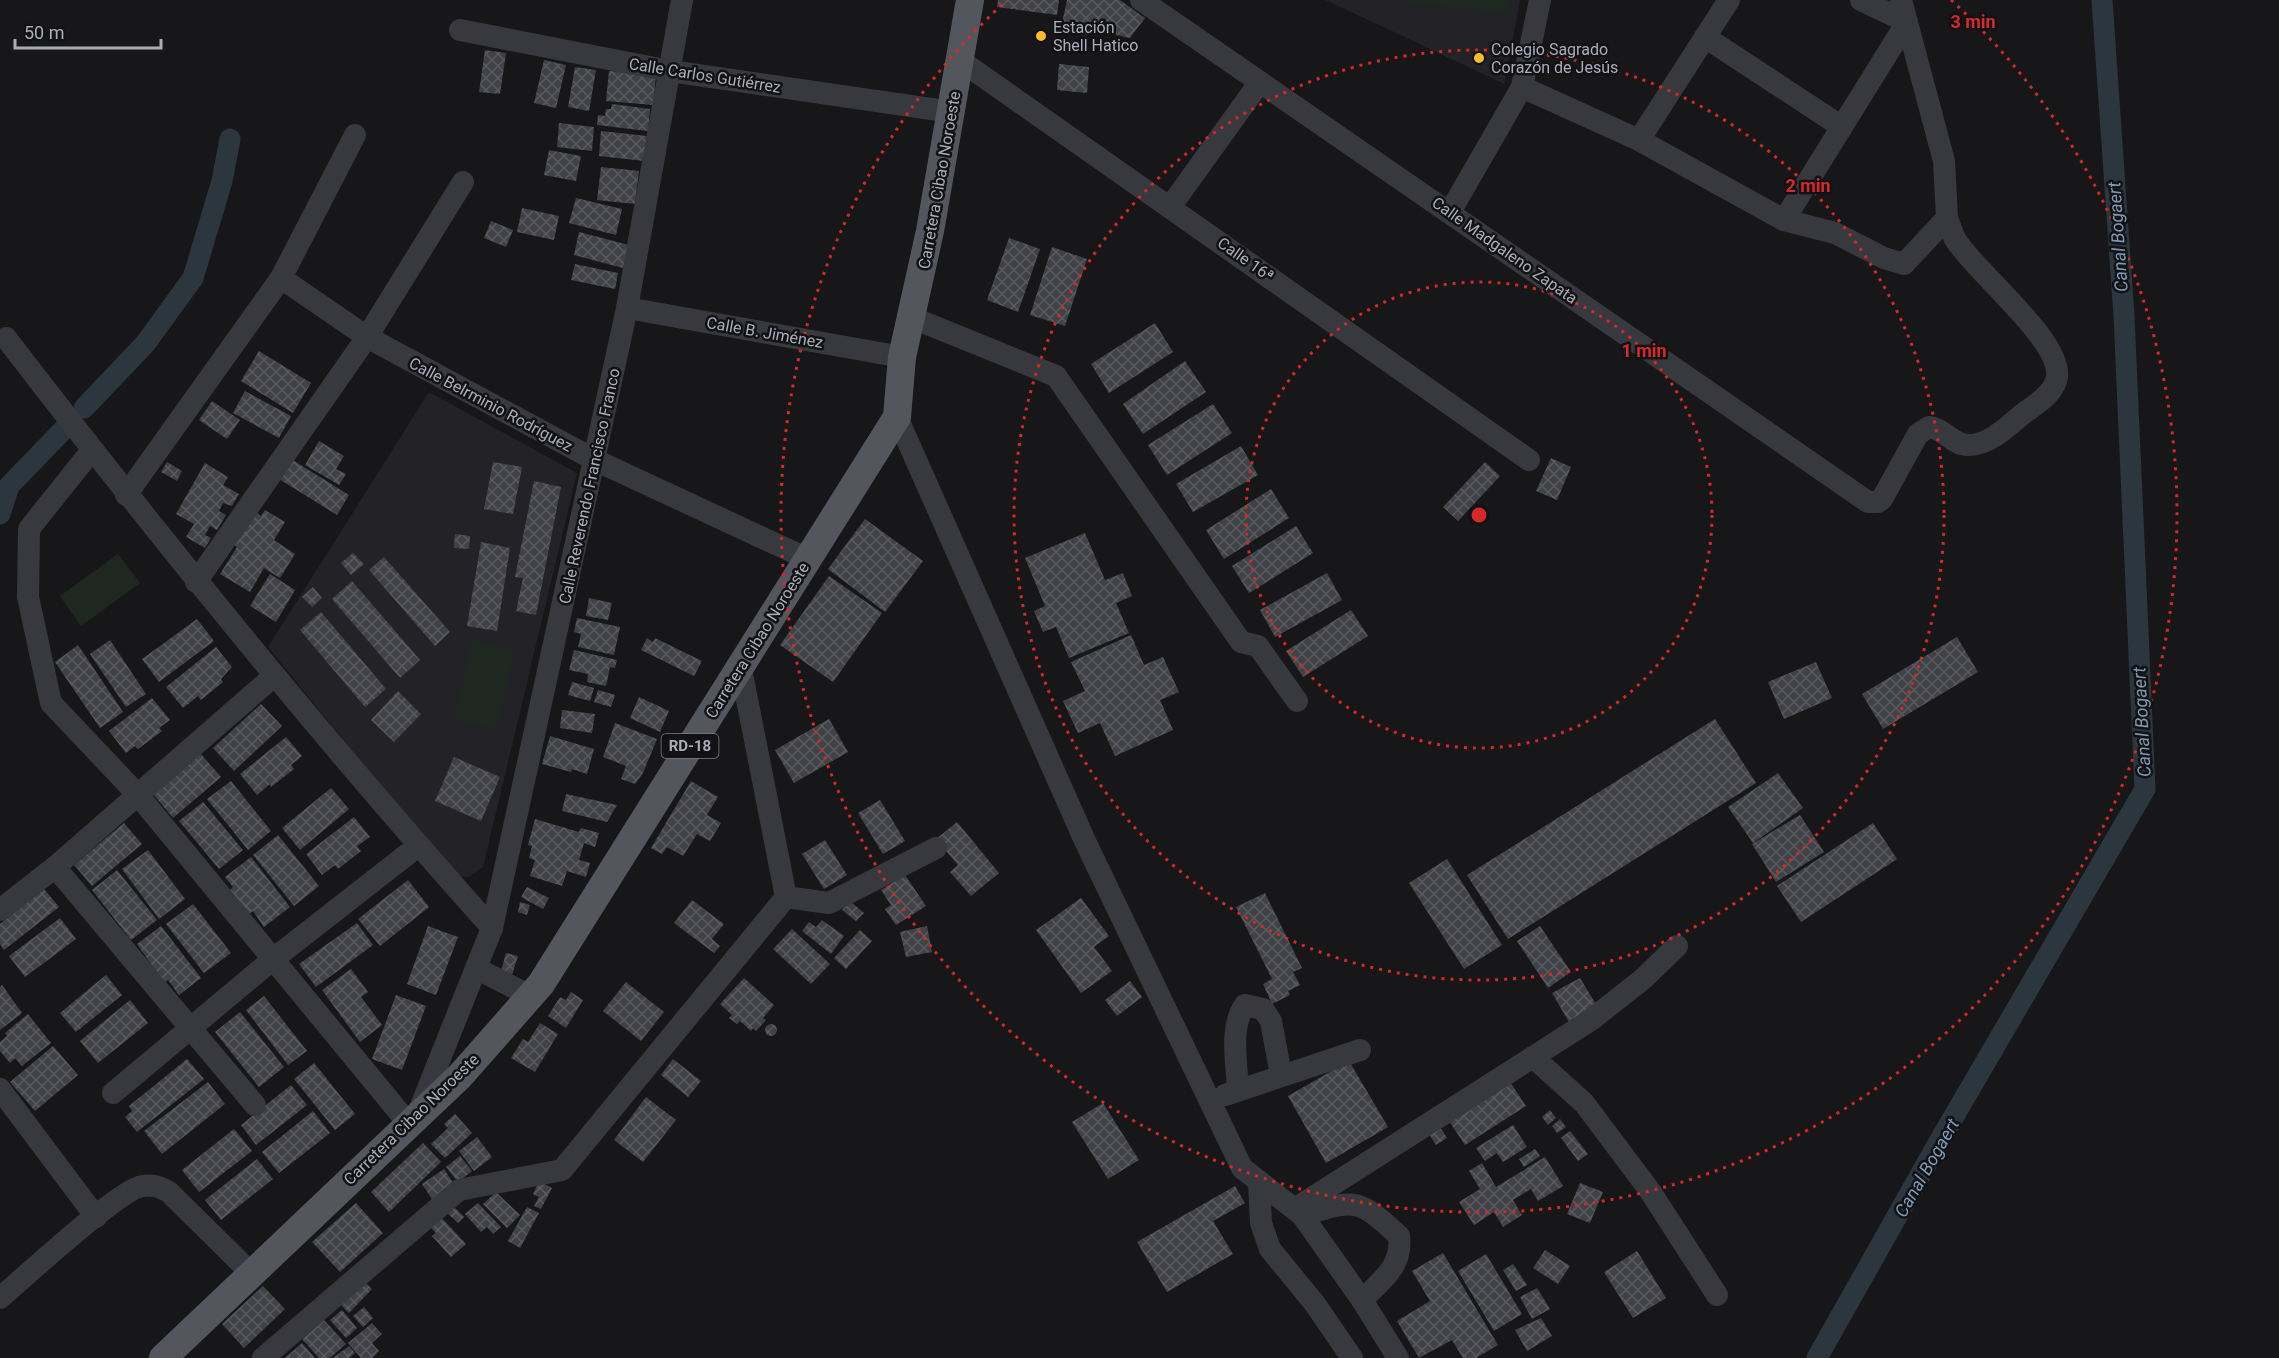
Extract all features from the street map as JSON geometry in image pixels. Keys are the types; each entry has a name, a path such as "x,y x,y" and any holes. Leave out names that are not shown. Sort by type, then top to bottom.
{"main road":[{"name":"Carretera Cibao Noroeste","path":"163,1358 413,1118 460,1076 541,984 897,417 902,357 913,318 952,112 970,0"}],"street":[{"name":"Calle Reverendo Francisco Franco","path":"413,1118 478,969 492,928 627,308 682,0"},
{"name":"Calle Madgaleno Zapata","path":"1141,0 1868,502 1878,502 1882,499 1918,434 1929,426 1935,427 1958,442 1970,445 1993,437 2044,398 2057,377 2056,368 2041,336 2019,308 1994,287 1970,259 1954,238 1947,218"},
{"path":"1450,212 1522,87 1540,0"},
{"path":"1639,140 1729,0"},
{"path":"1861,0 1907,22"},
{"path":"1522,87 1639,140 1784,220 1835,234 1884,258 1904,264 1947,218 1944,161 1901,0"},
{"path":"1784,220 1907,22"},
{"name":"Calle Carlos Gutiérrez","path":"460,30 670,70 952,112"},
{"path":"1705,36 1842,128"},
{"name":"Calle 16ª","path":"961,61 1529,460"},
{"path":"1170,207 1260,82"},
{"path":"126,495 281,278 355,135"},
{"path":"196,582 367,337 463,182"},
{"name":"Calle Belrminio Rodríguez","path":"281,278 367,337 595,460 808,559"},
{"name":"Calle B. Jiménez","path":"627,308 902,357"},
{"path":"913,318 1056,376 1241,642 1258,646 1298,701"},
{"path":"6,338 196,582 418,846 492,928"},
{"path":"897,417 1085,842 1242,1168 1299,1212 1362,1300 1398,1358"},
{"path":"92,450 29,529 28,597 51,703 138,795 272,960 413,1118"},
{"path":"740,664 786,897"},
{"path":"0,910 55,867 274,676"},
{"path":"113,1094 272,960 418,846"},
{"path":"786,897 828,903 936,848"},
{"path":"55,867 255,1105"},
{"path":"263,1358 459,1190 562,1170 786,897"},
{"path":"1299,1212 1610,1006 1677,946"},
{"path":"478,969 530,996"},
{"path":"1238,1090 1235,1046 1238,1015 1245,1005 1263,1009 1271,1021 1281,1075"},
{"path":"1209,1101 1360,1050"},
{"path":"1533,1057 1584,1103 1650,1191 1717,1295"},
{"path":"0,1089 96,1217"},
{"path":"1259,1181 1261,1223 1270,1249 1315,1304 1352,1358"},
{"path":"0,1298 96,1217 127,1193 141,1186 156,1185 169,1192 251,1272"},
{"path":"1299,1212 1344,1204 1358,1204 1399,1236 1401,1250 1394,1269 1362,1300"}],"shaded area":[{"name":"Colegio Sagrado Corazón de Jesús","path":"1325,0 1520,0 1504,84 1394,32"},
{"path":"1382,0 1510,0 1509,13"},
{"path":"429,392 577,473 483,867 469,877 453,875 268,647"},
{"path":"118,554 140,583 81,626 60,596"},
{"path":"472,640 514,650 497,729 454,720"}],"building":[{"path":"998,0 1059,0 1057,15 997,7"},
{"path":"1067,0 1120,0 1145,18 1130,38 1062,23"},
{"path":"485,50 506,53 500,94 479,92"},
{"path":"544,60 566,65 556,108 534,103"},
{"path":"1059,64 1089,67 1087,93 1057,90"},
{"path":"575,67 596,70 589,111 568,107"},
{"path":"609,71 656,75 653,105 606,101"},
{"path":"612,104 650,109 648,131 597,125 598,115 605,116 606,109 611,109"},
{"path":"559,123 594,127 592,151 557,147"},
{"path":"601,131 647,136 644,161 599,156"},
{"path":"549,150 581,156 576,181 544,175"},
{"path":"601,167 639,171 635,204 597,200"},
{"path":"576,198 622,209 616,235 569,223"},
{"path":"522,208 559,216 554,240 517,232"},
{"path":"491,221 513,230 506,247 484,238"},
{"path":"579,232 629,245 623,268 574,255"},
{"path":"1009,238 1040,249 1018,312 987,300"},
{"path":"1052,247 1087,259 1065,326 1030,315"},
{"path":"575,264 618,273 615,289 571,280"},
{"path":"1155,323 1173,352 1109,393 1091,364"},
{"path":"259,351 311,383 293,413 241,381"},
{"path":"1185,361 1206,392 1143,434 1123,404"},
{"path":"245,391 291,416 279,438 233,413"},
{"path":"212,401 240,420 227,439 199,420"},
{"path":"1213,404 1232,433 1167,475 1148,445"},
{"path":"319,441 344,456 336,469 346,474 339,485 305,465"},
{"path":"1241,446 1258,475 1193,512 1176,484"},
{"path":"1551,458 1571,467 1557,500 1536,491"},
{"path":"291,459 349,495 337,515 279,479"},
{"path":"167,462 182,471 177,481 161,472"},
{"path":"493,462 522,467 513,514 484,509"},
{"path":"1485,462 1500,476 1458,521 1443,507"},
{"path":"205,463 228,477 223,485 239,494 232,506 223,503 219,511 226,515 217,530 210,526 205,535 211,538 205,548 186,537 194,524 176,514"},
{"path":"534,481 561,487 536,615 516,611 523,578 515,577"},
{"path":"1271,489 1289,518 1224,559 1206,530"},
{"path":"265,510 285,522 274,540 295,554 280,578 264,568 250,592 220,574 237,547 231,543 254,511 261,516"},
{"path":"865,519 923,561 885,612 828,569"},
{"path":"1296,526 1313,553 1249,593 1232,566"},
{"path":"1085,533 1105,580 1123,573 1132,596 1116,603 1129,633 1069,658 1056,627 1043,632 1034,611 1045,606 1025,558"},
{"path":"455,534 470,536 469,549 454,548"},
{"path":"481,542 510,548 497,631 467,626"},
{"path":"353,553 364,564 351,575 341,563"},
{"path":"384,557 450,632 435,646 369,570"},
{"path":"1327,573 1342,600 1275,637 1260,610"},
{"path":"270,574 295,590 276,622 250,606"},
{"path":"829,576 882,613 833,682 780,645"},
{"path":"352,581 420,660 400,678 332,599"},
{"path":"313,587 322,598 312,607 302,597"},
{"path":"589,598 612,603 608,620 586,616"},
{"path":"1351,610 1368,636 1303,677 1286,651"},
{"path":"321,612 386,689 365,707 300,630"},
{"path":"577,618 620,627 614,655 578,647 581,634 574,632"},
{"path":"197,619 214,641 159,682 142,659"},
{"path":"1131,635 1144,665 1163,657 1179,692 1160,700 1173,730 1115,756 1100,723 1078,733 1063,701 1085,691 1071,662"},
{"path":"1957,637 1978,672 1883,729 1862,694"},
{"path":"647,638 653,642 655,638 702,661 694,676 641,650"},
{"path":"110,640 146,694 126,707 90,654"},
{"path":"78,645 123,712 100,728 55,662"},
{"path":"216,647 232,667 221,679 223,682 201,700 198,696 183,708 166,687"},
{"path":"574,650 617,660 615,668 610,667 606,686 587,682 588,674 569,670"},
{"path":"1816,662 1832,698 1784,719 1768,682"},
{"path":"572,682 594,688 590,701 568,695"},
{"path":"598,690 615,695 611,707 594,702"},
{"path":"398,691 421,714 394,742 371,720"},
{"path":"639,697 669,711 660,732 630,718"},
{"path":"152,698 170,720 159,728 162,731 138,749 135,746 126,753 109,731"},
{"path":"261,704 282,726 234,771 213,748"},
{"path":"562,710 595,714 592,733 560,728"},
{"path":"829,719 848,752 794,783 775,750"},
{"path":"1715,719 1756,783 1508,939 1467,875"},
{"path":"615,723 657,739 643,773 635,784 621,779 626,766 603,757"},
{"path":"550,736 594,749 587,774 542,764"},
{"path":"286,737 302,756 291,765 294,769 257,795 240,774"},
{"path":"200,753 221,777 173,818 153,794"},
{"path":"454,757 500,777 481,821 435,801"},
{"path":"1778,773 1803,808 1753,843 1728,807"},
{"path":"231,781 271,831 248,850 207,799"},
{"path":"691,781 718,797 707,815 721,823 710,841 697,834 683,856 667,847 662,854 651,848"},
{"path":"331,788 349,809 300,850 282,828"},
{"path":"566,794 617,805 607,822 562,811"},
{"path":"880,800 905,841 883,854 858,813"},
{"path":"203,802 243,850 219,869 179,821"},
{"path":"1800,815 1824,852 1776,882 1752,844"},
{"path":"354,817 370,837 357,846 361,851 338,869 335,865 322,875 306,854"},
{"path":"535,819 579,832 581,828 599,833 595,847 584,843 579,860 590,863 586,877 567,871 562,886 530,876 535,860 529,858 532,846 528,845"},
{"path":"957,822 999,873 971,896 950,872 958,865 936,839"},
{"path":"124,823 142,844 92,886 74,865"},
{"path":"1873,823 1897,859 1801,922 1777,886"},
{"path":"278,835 319,886 294,906 253,855"},
{"path":"825,840 847,875 824,889 802,854"},
{"path":"148,850 185,899 159,919 122,869"},
{"path":"251,857 290,907 264,927 253,911 248,915 229,891 233,887 225,877"},
{"path":"1447,859 1502,945 1464,969 1409,883"},
{"path":"117,870 157,920 131,940 92,890"},
{"path":"905,875 926,906 896,925 885,909 891,905 881,890"},
{"path":"408,880 429,907 380,946 358,919"},
{"path":"527,887 549,898 543,909 521,897"},
{"path":"44,889 59,907 4,950 0,944 0,924"},
{"path":"1265,893 1302,968 1293,972 1300,985 1288,991 1290,995 1272,1004 1263,984 1272,979 1236,907"},
{"path":"1081,898 1109,936 1094,947 1112,971 1081,993 1036,930"},
{"path":"692,900 724,924 712,939 720,946 714,953 674,923"},
{"path":"850,901 864,913 856,921 842,910"},
{"path":"520,902 530,905 527,915 518,912"},
{"path":"193,904 231,953 204,973 166,924"},
{"path":"60,918 76,939 25,977 9,956"},
{"path":"822,920 844,936 831,954 802,931 809,922 816,927"},
{"path":"357,923 373,945 316,987 299,964"},
{"path":"161,926 201,978 179,995 168,980 164,983 137,944"},
{"path":"428,926 458,937 436,995 407,984"},
{"path":"927,926 932,952 906,957 900,932"},
{"path":"1540,926 1571,972 1548,988 1517,941"},
{"path":"792,929 830,964 811,984 773,949"},
{"path":"860,930 872,941 846,969 834,958"},
{"path":"506,953 518,956 512,975 501,971"},
{"path":"351,969 368,992 361,997 382,1025 360,1042 322,990"},
{"path":"106,975 122,995 76,1032 60,1013"},
{"path":"744,978 774,1005 763,1018 766,1020 756,1031 753,1028 751,1031 740,1021 737,1024 729,1018 732,1015 720,1004"},
{"path":"1580,978 1597,1006 1569,1022 1552,993"},
{"path":"1130,981 1142,997 1117,1016 1105,1000"},
{"path":"626,982 664,1012 641,1041 603,1011"},
{"path":"2,985 22,1013 0,1030 0,987"},
{"path":"571,992 583,1000 566,1028 548,1016 560,997 566,1000"},
{"path":"396,995 426,1006 402,1070 372,1059"},
{"path":"264,996 307,1051 288,1065 246,1010"},
{"path":"130,1000 148,1023 98,1063 80,1041"},
{"path":"240,1012 284,1067 259,1087 215,1032"},
{"path":"28,1014 51,1043 22,1066 15,1058 10,1063 0,1051 0,1042 7,1036 5,1033"},
{"path":"540,1023 558,1034 535,1072 511,1058 523,1039 528,1042"},
{"path":"773,1024 777,1030 773,1036 769,1036 765,1028"},
{"path":"53,1046 78,1075 35,1111 10,1082"},
{"path":"187,1059 204,1079 137,1132 125,1117 132,1111 129,1106"},
{"path":"673,1059 701,1081 688,1097 661,1075"},
{"path":"1349,1061 1388,1127 1326,1163 1288,1096"},
{"path":"314,1063 355,1114 335,1130 294,1079"},
{"path":"1508,1079 1526,1106 1465,1145 1447,1118"},
{"path":"208,1082 225,1104 162,1154 144,1131"},
{"path":"291,1085 307,1105 256,1145 241,1125"},
{"path":"646,1097 676,1120 643,1162 614,1140"},
{"path":"1103,1103 1139,1160 1108,1179 1072,1122"},
{"path":"1550,1110 1556,1118 1548,1125 1542,1117"},
{"path":"313,1111 330,1133 279,1173 262,1152"},
{"path":"455,1114 472,1133 445,1158 431,1144 448,1128 444,1124"},
{"path":"1560,1119 1566,1127 1557,1133 1552,1126"},
{"path":"1513,1125 1527,1147 1503,1162 1497,1153 1485,1161 1476,1148"},
{"path":"1440,1127 1447,1138 1436,1145 1429,1134"},
{"path":"234,1129 252,1151 199,1192 182,1170"},
{"path":"1570,1131 1588,1154 1578,1161 1561,1138"},
{"path":"477,1137 492,1157 474,1171 459,1151"},
{"path":"423,1143 441,1162 389,1212 371,1192"},
{"path":"1535,1149 1540,1156 1524,1167 1519,1159"},
{"path":"460,1156 472,1171 458,1182 446,1167"},
{"path":"1545,1157 1563,1186 1538,1201 1531,1189 1513,1200 1522,1215 1503,1227 1494,1212 1474,1225 1459,1202 1480,1189 1469,1171 1482,1163 1496,1187"},
{"path":"257,1159 273,1179 221,1220 205,1200"},
{"path":"444,1169 454,1184 432,1199 422,1184"},
{"path":"539,1181 552,1188 541,1209 534,1206 539,1197 533,1194"},
{"path":"1580,1183 1603,1192 1590,1223 1567,1214"},
{"path":"1235,1186 1245,1203 1213,1221 1233,1254 1167,1292 1137,1242"},
{"path":"496,1192 520,1215 507,1228 483,1204"},
{"path":"356,1203 383,1233 340,1272 312,1242"},
{"path":"478,1203 501,1227 493,1234 487,1227 481,1232 465,1214"},
{"path":"452,1205 464,1217 458,1223 446,1212"},
{"path":"527,1207 539,1213 520,1248 508,1241"},
{"path":"440,1216 466,1244 451,1257 432,1236 436,1233 429,1226"},
{"path":"1545,1250 1570,1266 1558,1284 1533,1268"},
{"path":"1637,1251 1666,1298 1633,1318 1604,1272"},
{"path":"1443,1253 1498,1345 1476,1358 1463,1358 1452,1340 1419,1358 1397,1321 1430,1301 1412,1271"},
{"path":"1486,1254 1522,1314 1494,1331 1458,1271"},
{"path":"1513,1264 1527,1285 1516,1291 1503,1270"},
{"path":"364,1281 372,1289 349,1313 341,1305"},
{"path":"263,1286 285,1309 244,1348 222,1324"},
{"path":"1537,1288 1550,1309 1532,1319 1520,1297"},
{"path":"364,1307 373,1318 363,1327 353,1316"},
{"path":"342,1310 357,1328 346,1338 330,1320"},
{"path":"1541,1318 1552,1336 1527,1351 1515,1330"},
{"path":"324,1320 346,1344 330,1358 319,1358 302,1339"},
{"path":"372,1323 382,1334 372,1343 379,1351 372,1358 361,1358 348,1343"},
{"path":"302,1343 315,1358 285,1358"},
{"path":"349,1346 355,1353 349,1358 333,1358"}],"waterway":[{"name":"Canal Bogaert","path":"1817,1358 1940,1140 2145,789 2124,316 2102,0"},
{"path":"84,408 145,344 193,278 222,181 230,139"},
{"path":"0,514 9,486 65,428"}],"place":[{"name":"Estación Shell Hatico","path":"1041,36"},
{"name":"Colegio Sagrado Corazón de Jesús","path":"1479,58"}]}
